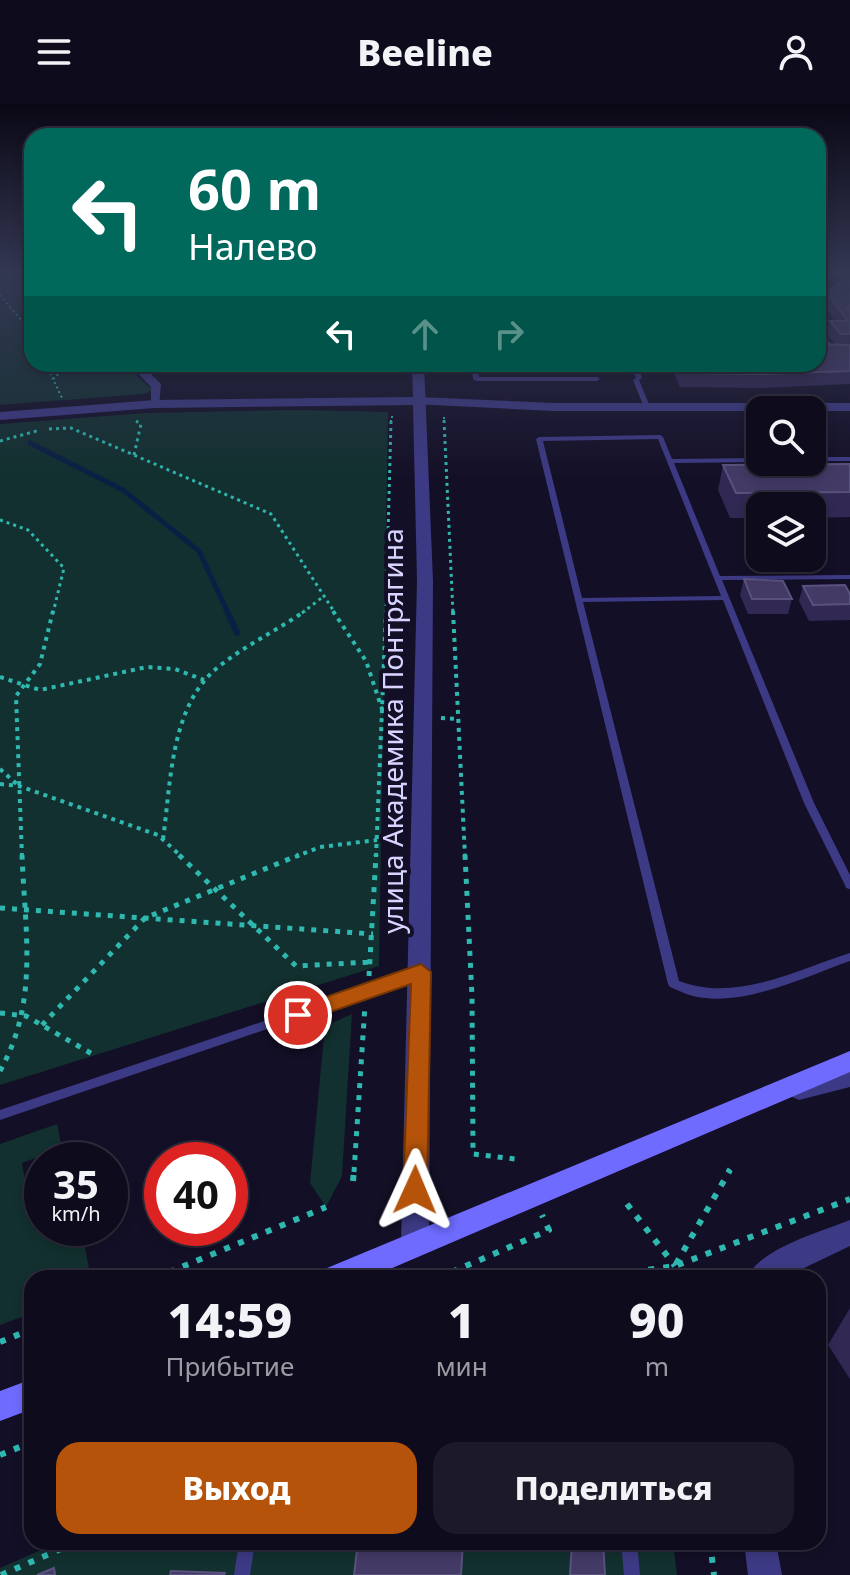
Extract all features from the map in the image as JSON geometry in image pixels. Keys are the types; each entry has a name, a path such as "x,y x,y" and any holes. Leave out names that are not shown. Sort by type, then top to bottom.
{"main road":[{"path":"355,1270 850,1061"},
{"path":"0,1406 24,1397"}],"street":[{"path":"826,343 833,353"},
{"path":"826,353 850,353"},
{"path":"143,372 157,386 155,404"},
{"name":"улица Академика Понтрягина","path":"415,1243 425,581 418,372"},
{"path":"0,416 155,404 418,409 850,407"},
{"path":"760,1098 850,1077"},
{"path":"771,1270 781,1262 850,1233"},
{"path":"761,1550 765,1575"}],"lane":[{"path":"475,372 476,379 597,379"},
{"path":"636,372 647,407"},
{"path":"850,885 809,803 660,437 539,439 674,984 694,994 727,996 850,957"},
{"path":"826,459 850,459"},
{"path":"670,461 746,460"},
{"path":"718,578 850,577"},
{"path":"579,600 726,598"},
{"path":"0,1115 421,972"},
{"path":"242,1575 246,1550"},
{"path":"630,1550 632,1575"}],"path":[{"path":"50,372 63,400"},
{"path":"53,379 61,372"},
{"path":"353,1181 373,934 384,715 391,417 418,409 446,417 472,996 473,1154 515,1159"},
{"path":"132,419 141,424 134,455"},
{"path":"1,441 38,430 71,428 271,514 366,661 384,715"},
{"path":"0,520 28,530 64,568 40,664 16,696 26,1016 0,1071"},
{"path":"163,840 179,736 198,687 216,669 293,622 324,596"},
{"path":"0,677 40,690 147,667 175,669 204,680"},
{"path":"384,715 458,719"},
{"path":"0,769 19,786"},
{"path":"0,784 19,786 158,835 296,966 371,962"},
{"path":"42,1025 145,918 320,847 377,840"},
{"path":"0,908 373,934"},
{"path":"0,1013 26,1016 94,1055"},
{"path":"675,1266 730,1169"},
{"path":"646,1270 675,1266 850,1199"},
{"path":"627,1204 676,1270"},
{"path":"174,1270 326,1207"},
{"path":"456,1270 549,1230 540,1212"},
{"path":"0,1342 24,1332"},
{"path":"0,1455 24,1445"},
{"path":"1,1575 59,1550"},
{"path":"711,1550 714,1575"}],"green space":[{"path":"0,342 24,342 24,372 132,372 153,390 144,394 0,405"},
{"path":"388,412 379,966 0,1085 0,424 146,413"},
{"path":"352,1014 342,1176 326,1207 310,1183 325,1026"},
{"path":"57,1124 61,1142 24,1142 24,1246 85,1246 89,1270 24,1270 24,1316 0,1325 0,1144"},
{"path":"41,1550 674,1550 677,1575 0,1575 0,1568"}],"building":[{"path":"826,344 850,345 850,371 826,372"},
{"path":"682,372 821,372 764,374"},
{"path":"826,464 850,464 850,492 736,493 723,465 746,465 746,476 826,476"},
{"path":"744,579 783,581 792,599 752,599"},
{"path":"845,585 850,594 850,604 813,605 803,586"},
{"path":"357,1550 463,1550 461,1575 354,1575"},
{"path":"572,1550 603,1550 605,1575 570,1575"},
{"path":"54,1568 55,1575 37,1575"},
{"path":"171,1571 225,1573 170,1575"}],"waterway":[{"path":"30,443 123,490 199,551 228,613"},
{"path":"227,611 237,633"}],"route":[{"path":"298,1015 421,972 415,1190"}]}
